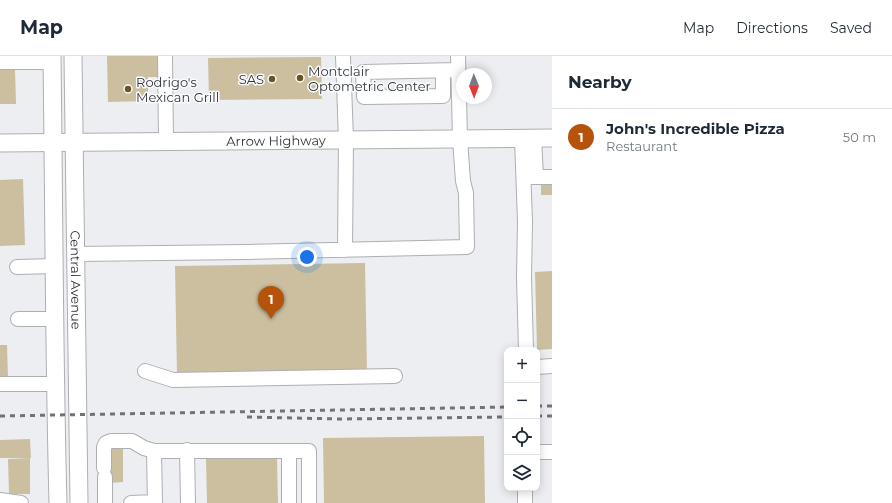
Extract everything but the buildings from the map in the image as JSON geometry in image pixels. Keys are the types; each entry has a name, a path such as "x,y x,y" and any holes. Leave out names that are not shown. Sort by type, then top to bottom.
{"main road":[{"name":"Central Avenue","path":"73,56 79,503"},
{"name":"Central Avenue","path":"52,59 58,503"},
{"name":"Arrow Highway","path":"0,143 552,138"}],"lane":[{"path":"165,56 166,141"},
{"path":"343,56 346,140 346,250"},
{"path":"458,56 458,68"},
{"path":"0,62 52,59"},
{"path":"344,72 456,70"},
{"path":"363,72 364,97 443,96 443,71"},
{"path":"76,254 467,247 466,193 463,181 459,104"},
{"path":"526,347 524,277 525,222 530,177 528,138"},
{"path":"530,177 552,177"},
{"path":"17,267 55,266"},
{"path":"18,320 55,319"},
{"path":"540,367 552,366"},
{"path":"145,371 173,380 395,376"},
{"path":"0,384 56,384"},
{"path":"105,503 104,447 106,443 111,441 132,441 144,448 154,451 309,451 309,503"},
{"path":"187,450 188,503"},
{"path":"131,503 155,503 154,451"},
{"path":"288,451 289,503"},
{"path":"540,452 552,452"},
{"path":"525,491 525,503"},
{"path":"0,500 21,503"}],"railway":[{"path":"540,406 552,406"},
{"path":"0,416 504,407"},
{"path":"540,416 552,416"},
{"path":"247,417 341,419 504,417"}],"place":[{"name":"Montclair Optometric Center","path":"300,78"},
{"name":"SAS","path":"272,79"},
{"name":"Rodrigo's Mexican Grill","path":"128,89"},
{"name":"John's Incredible Pizza","path":"271,319"}]}
